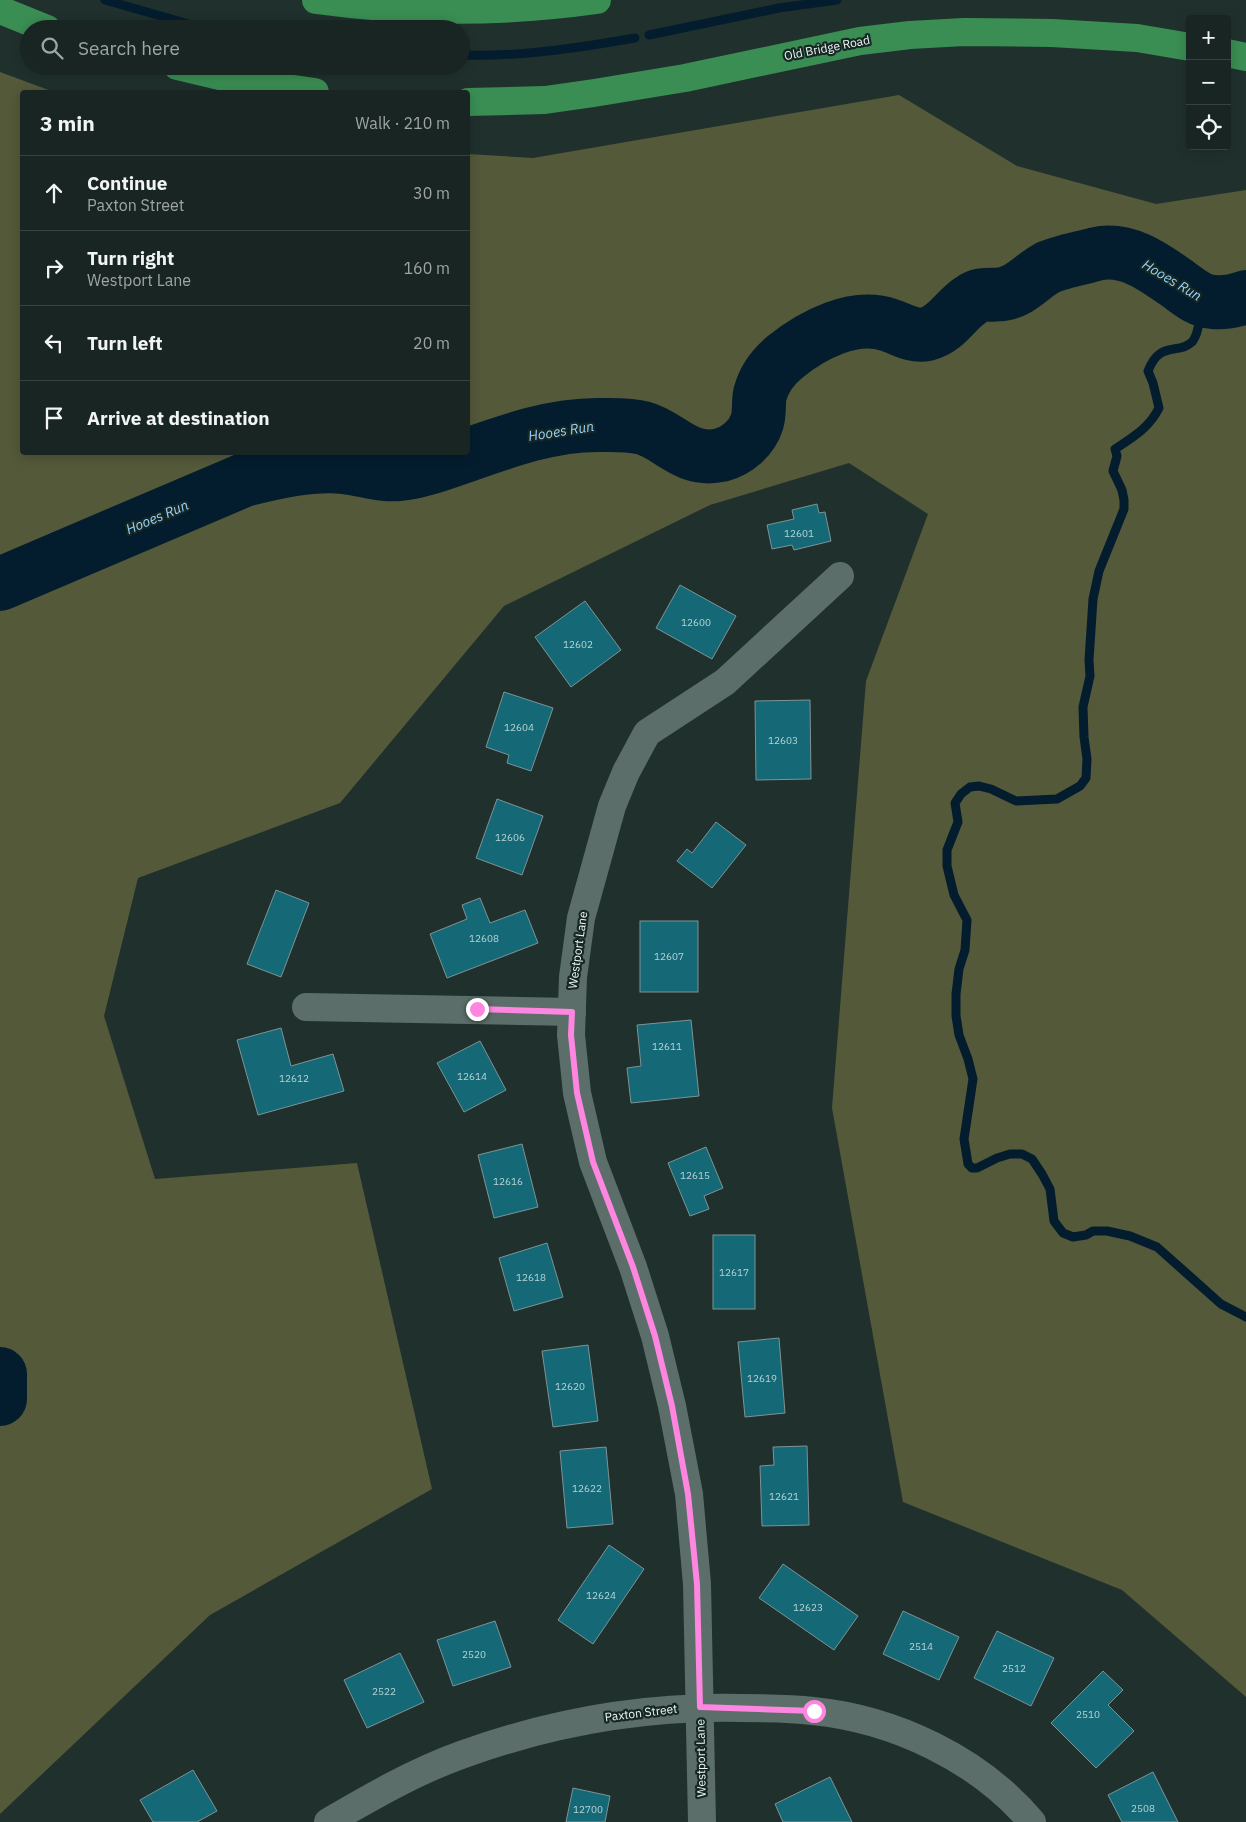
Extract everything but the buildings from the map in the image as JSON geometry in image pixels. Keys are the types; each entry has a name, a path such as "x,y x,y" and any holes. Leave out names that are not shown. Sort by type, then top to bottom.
{"main road":[{"path":"316,0 357,6 446,10 513,9 597,0"},
{"path":"0,10 25,20"},
{"name":"Old Bridge Road","path":"470,102 546,100 594,93 685,78 851,42 910,35 964,32 1052,33 1137,38 1186,46"},
{"path":"1231,54 1246,57"},
{"path":"215,75 244,82 301,90"}],"street":[{"name":"Westport Lane","path":"702,1822 696,1574 688,1494 672,1406 655,1336 633,1267 593,1162 577,1093 571,1035 572,977 583,909 612,806 626,772 647,733 725,682 840,576"},
{"path":"306,1007 572,1012"},
{"name":"Paxton Street","path":"328,1822 393,1785 459,1756 514,1737 584,1720 655,1710 700,1707 814,1711 853,1717 900,1731 944,1752 986,1779 1023,1811 1032,1822"}],"green space":[{"path":"0,72 49,90 20,90 20,455 470,455 470,154 533,158 899,95 1017,166 1156,204 1246,190 1246,1697 1122,1590 903,1502 832,1108 866,681 928,514 849,463 710,505 504,606 340,803 138,878 104,1016 155,1179 357,1163 432,1489 210,1615 0,1814"}],"waterway":[{"path":"105,0 175,20"},
{"path":"649,35 779,8 837,0"},
{"path":"470,55 527,53 635,38"},
{"name":"Hooes Run","path":"470,454 522,437 559,428 626,425 653,431 688,452 697,455 721,455 738,447 752,433 758,419 759,397 773,369 796,349 821,334 834,328 862,322 876,322 889,325 912,334 922,335 934,332 965,304 975,298 983,295 999,295 1015,290 1047,268 1096,254 1119,253 1140,260 1203,300 1225,302 1246,297"},
{"path":"1211,302 1200,319 1196,336 1192,342 1187,346 1164,352 1153,361 1148,371 1159,408 1145,427 1115,449 1117,456 1113,471 1122,490 1124,509 1099,571 1093,599 1089,660 1090,676 1083,707 1087,759 1086,778 1080,786 1057,799 1016,801 991,789 979,786 970,787 961,794 955,803 958,822 947,850 947,866 954,895 967,920 965,950 959,969 956,994 956,1016 959,1035 973,1079 964,1139 968,1164 972,1168 977,1168 1010,1154 1022,1154 1032,1159 1050,1189 1054,1221 1063,1233 1073,1237 1086,1235 1093,1231 1107,1231 1130,1236 1157,1247 1221,1304 1246,1317"},
{"name":"Hooes Run","path":"0,584 244,480 281,472 331,466 386,474 407,473 419,471 468,455"},
{"name":"Hooes Run","path":"0,1374 0,1399"}],"route":[{"path":"477,1009 572,1012 571,1035 577,1093 593,1162 633,1267 655,1336 672,1406 688,1494 697,1584 700,1707 814,1711"}]}
